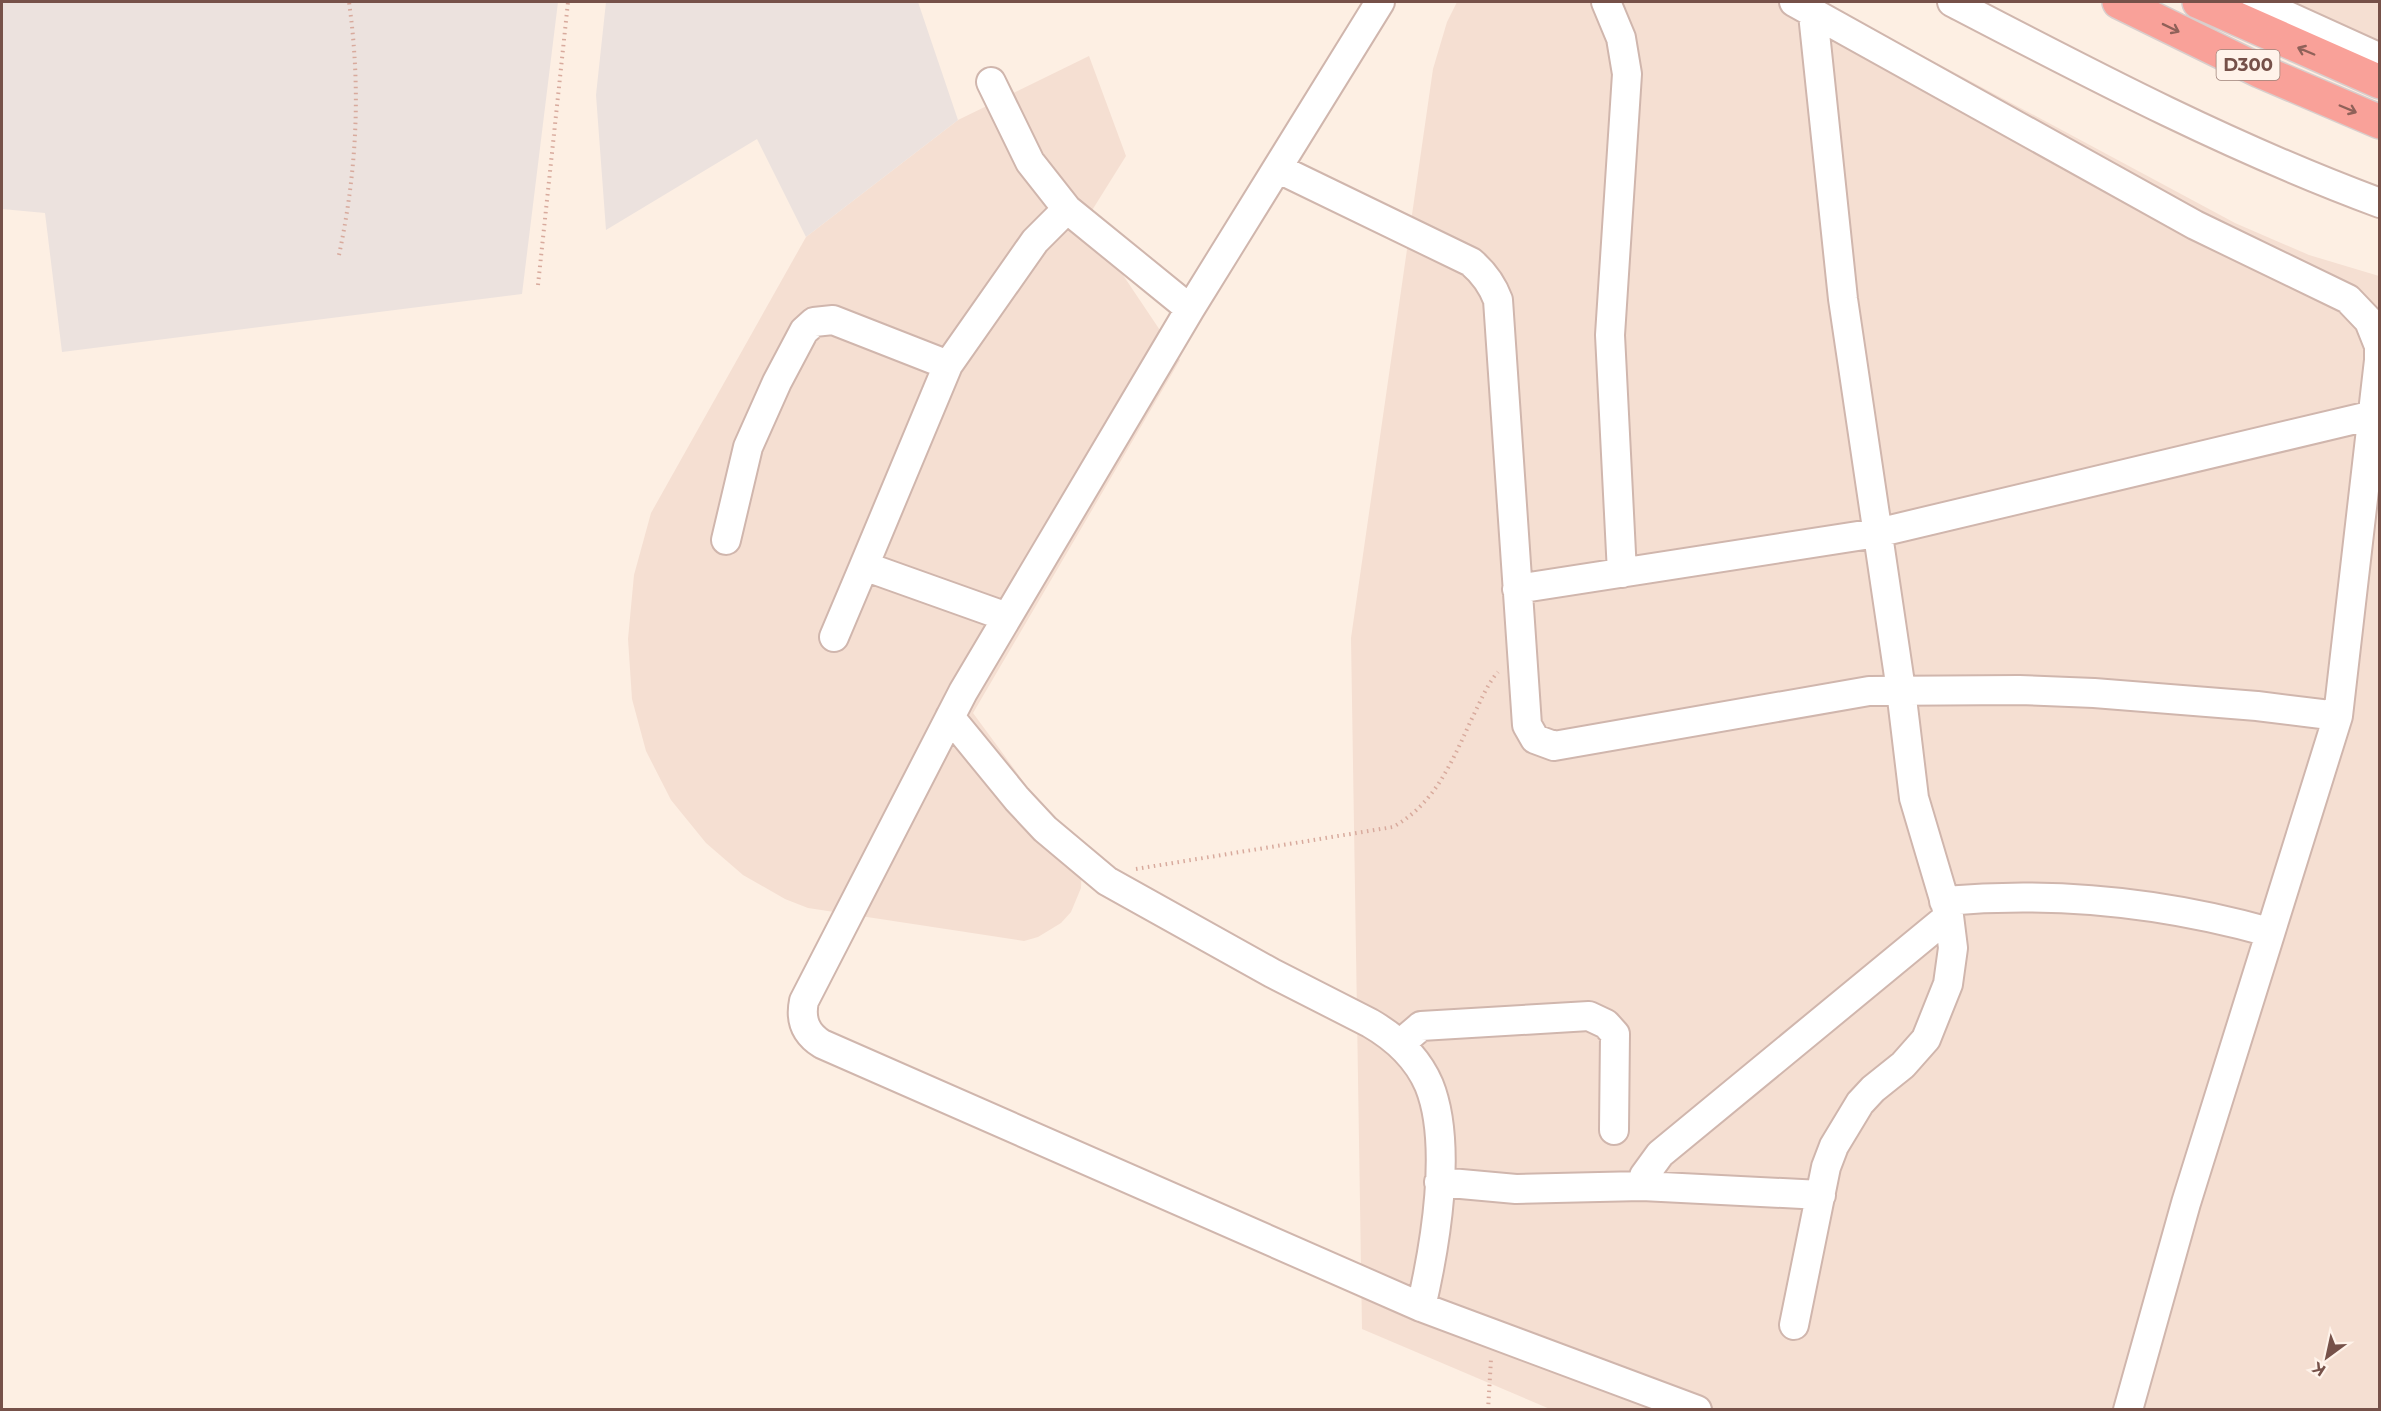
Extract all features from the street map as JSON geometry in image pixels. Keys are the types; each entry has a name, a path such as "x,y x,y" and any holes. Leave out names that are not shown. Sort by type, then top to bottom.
{"highway":[{"name":"D300","path":"2119,2 2260,71 2379,122"},
{"name":"D300","path":"2199,2 2379,82"}],"street":[{"path":"1380,2 1279,169 1190,309 1007,617 950,717 804,1001 802,1016 808,1032 822,1044 1421,1307 1697,1410"},
{"path":"1606,2 1621,38 1627,74 1610,335 1622,573"},
{"path":"1952,2 2113,87 2195,126 2379,203"},
{"path":"2257,2 2379,58"},
{"path":"1803,8 2185,220 2348,299 2369,321 2379,346 2338,716 2186,1203 2128,1410"},
{"path":"1794,1325 1821,1195 1834,1146 1853,1113 1873,1089 1916,1052 1934,1023 1952,964 1952,932 1947,909 1914,798 1901,690 1803,8"},
{"path":"991,82 1030,162 1067,209 1190,309"},
{"path":"1279,169 1471,262 1482,271 1494,290 1498,300 1527,725 1535,738 1554,746 1869,691 1901,690 2106,694 2257,706 2338,716"},
{"path":"834,637 948,365 1035,241 1067,209"},
{"path":"726,540 739,477 748,447 777,382 808,326 820,320 833,320 948,365"},
{"path":"1517,589 1877,533 2373,416"},
{"path":"864,566 1007,617"},
{"path":"950,717 1017,800 1045,829 1107,881 1272,973 1370,1023 1400,1044 1422,1070 1434,1101 1439,1182 1433,1246 1421,1307"},
{"path":"1642,1186 1644,1176 1660,1154 1947,909 2025,896 2109,900 2190,912 2269,932"},
{"path":"1400,1044 1421,1026 1589,1016 1598,1019 1615,1034 1614,1130"},
{"path":"1439,1182 1516,1189 1642,1186 1821,1195"}],"path":[{"path":"339,255 350,199 357,120 357,75 349,2"},
{"path":"538,285 568,2"},
{"path":"1107,881 1132,870 1393,827 1417,810 1439,785 1494,677 1522,652"},
{"path":"1488,1410 1493,1335"}],"shaded area":[{"path":"2,2 558,2 522,294 62,352 45,213 2,209"},
{"path":"606,2 918,2 958,120 806,237 757,139 606,230 596,95"},
{"path":"1457,2 1823,2 2235,223 2309,255 2379,276 2379,1409 1550,1409 1362,1329 1351,638 1433,69 1447,22"},
{"path":"2231,2 2379,2 2379,68"},
{"path":"1089,56 1126,156 1086,220 1180,360 973,713 1082,861 1081,888 1071,912 1061,923 1038,937 1024,941 808,908 785,899 743,875 706,843 671,800 646,751 632,699 628,639 634,575 651,513 806,237 958,120"}]}
